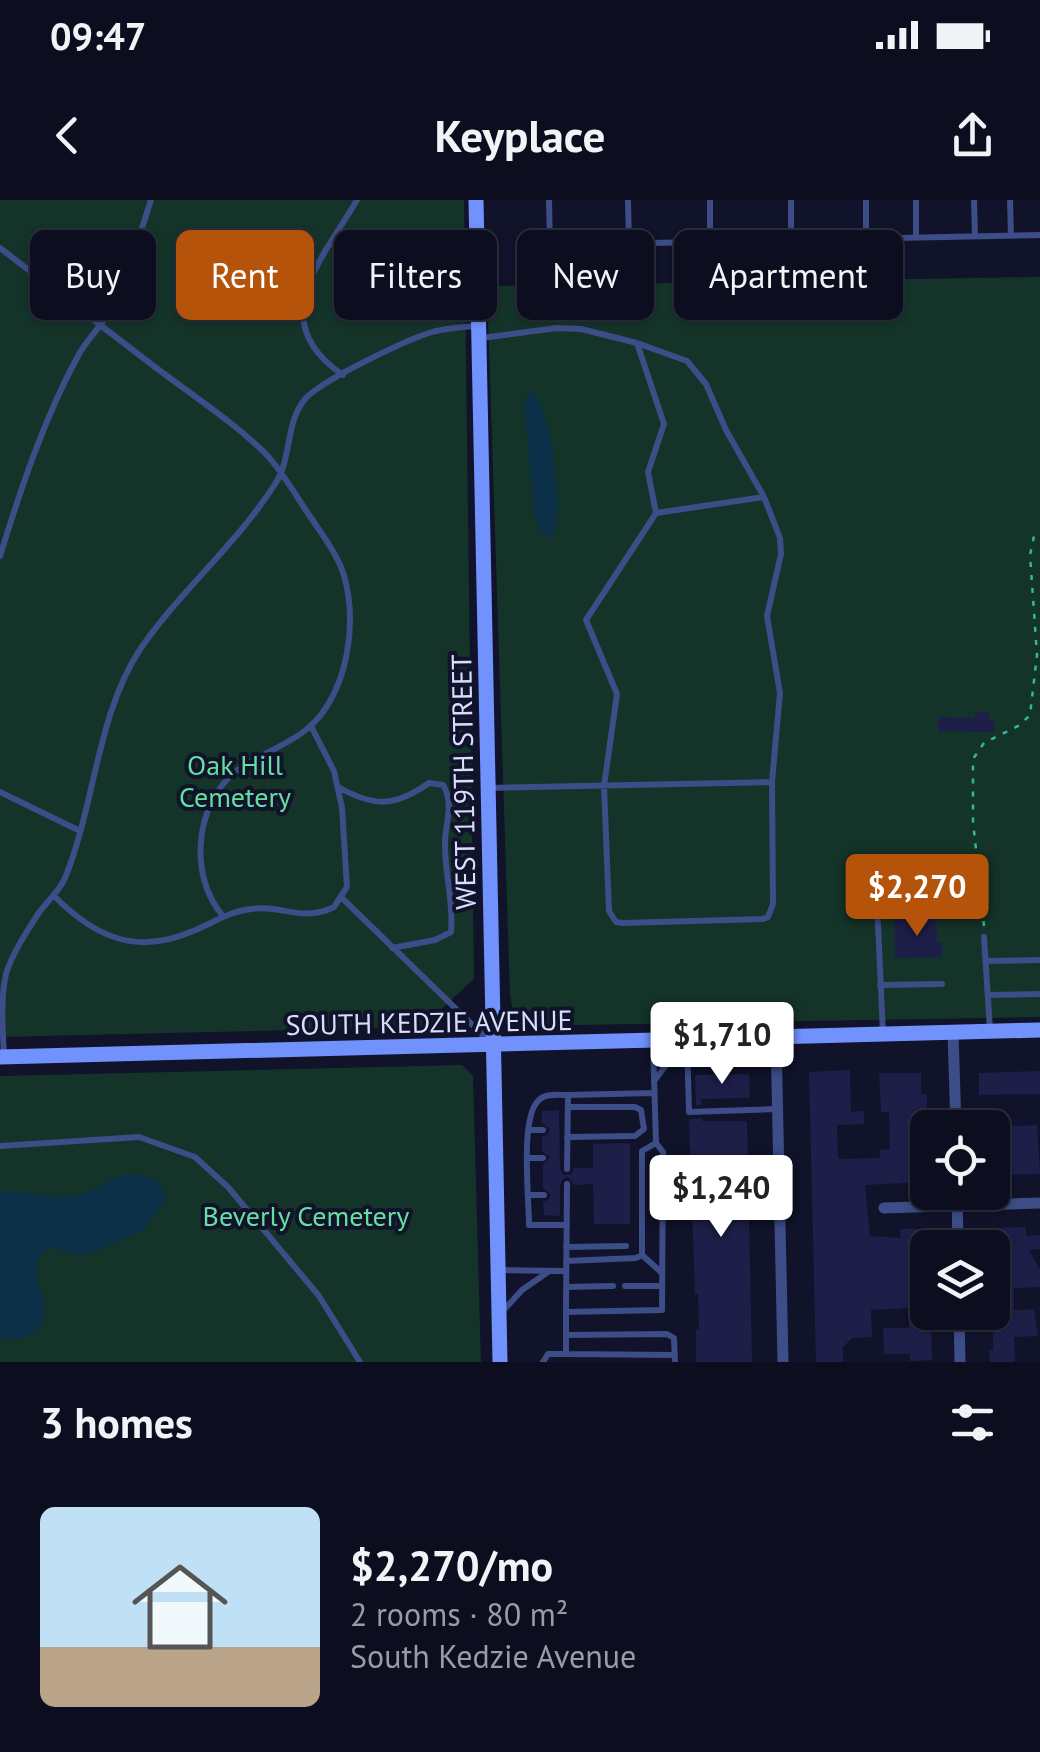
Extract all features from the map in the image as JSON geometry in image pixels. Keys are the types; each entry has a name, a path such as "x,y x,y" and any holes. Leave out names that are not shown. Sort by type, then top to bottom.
{"street":[{"name":"WEST 119TH STREET","path":"476,200 500,1362"},
{"name":"SOUTH KEDZIE AVENUE","path":"2,1057 1040,1030"},
{"path":"954,1032 956,1110"},
{"path":"776,1037 783,1362"},
{"path":"1010,1202 1040,1204"},
{"path":"884,1208 910,1205"},
{"path":"959,1330 960,1362"}],"lane":[{"path":"0,556 23,486 80,353 101,326 123,283 151,200"},
{"path":"343,375 318,354 302,320 301,308 308,285 357,200"},
{"path":"550,200 550,230"},
{"path":"628,200 629,230"},
{"path":"710,200 710,230"},
{"path":"790,200 792,230"},
{"path":"866,200 866,230"},
{"path":"916,200 916,237"},
{"path":"974,200 975,236"},
{"path":"1010,200 1011,236"},
{"path":"903,237 1040,235"},
{"path":"0,248 251,441 282,474 340,565 350,606 346,659 335,687 310,726 235,773 214,800 202,834 201,871 212,904 223,916"},
{"path":"2,1057 6,974 70,866 96,780 109,718 140,650 235,539 282,474 293,425 306,398 343,375 432,332 570,328 637,343 696,368 774,518 781,554 768,616 780,693 772,782 773,904 768,917 622,923 616,922 609,911 604,786 617,694 586,620 656,513 648,472 664,424 637,343"},
{"path":"656,513 764,497"},
{"path":"54,896 94,930 117,940 173,938 250,908 290,914 322,913 343,898 348,876 339,788 310,726"},
{"path":"488,788 772,782"},
{"path":"339,788 384,803 410,798 429,783 443,785 447,790 446,854 452,932 435,940 392,948"},
{"path":"0,792 80,831"},
{"path":"884,1034 880,896 935,892"},
{"path":"343,898 494,1045"},
{"path":"984,937 990,1031"},
{"path":"986,961 1040,960"},
{"path":"880,985 942,984"},
{"path":"988,995 1040,994"},
{"path":"654,1082 686,1040"},
{"path":"686,1040 689,1112 777,1109"},
{"path":"566,1312 662,1310 663,1152 656,1142 652,1041"},
{"path":"567,1225 529,1225 528,1130 538,1101 544,1096 654,1093"},
{"path":"567,1169 564,1158 568,1095"},
{"path":"565,1132 636,1136 644,1129 641,1110 635,1107 568,1107"},
{"path":"528,1130 543,1130"},
{"path":"0,1146 139,1137 195,1156 228,1187 320,1296 357,1359"},
{"path":"656,1142 642,1151 642,1255 662,1273"},
{"path":"528,1158 543,1158"},
{"path":"566,1354 567,1184"},
{"path":"529,1195 544,1195"},
{"path":"566,1247 626,1246"},
{"path":"566,1260 642,1255"},
{"path":"498,1270 566,1272"},
{"path":"499,1315 522,1290 548,1271"},
{"path":"566,1287 613,1286"},
{"path":"625,1286 661,1286"},
{"path":"543,1362 548,1354 675,1358 674,1338 667,1334 566,1335"}],"path":[{"path":"984,937 973,821 973,759 984,742 1020,726 1030,715 1037,656 1030,554 1034,536"}],"green space":[{"name":"Oak Hill Cemetery","path":"0,200 464,200 464,230 334,230 334,320 466,320 474,979 422,1027 0,1037"},
{"path":"1040,277 1040,1017 525,1026 514,1021 510,994 488,320 497,320 497,286 517,286 517,320 654,320 654,283 674,283 674,320 903,320 903,279"},
{"name":"Beverly Cemetery","path":"462,1065 473,1076 481,1362 0,1362 0,1076"}],"water":[{"path":"534,392 546,421 555,464 557,508 552,538 542,533 534,513 524,403 528,393"},
{"path":"132,1174 155,1180 165,1194 165,1201 143,1230 80,1256 51,1247 40,1256 37,1266 45,1314 42,1325 24,1337 0,1336 0,1192 72,1196"}],"building":[{"path":"989,712 994,732 938,731 938,717 975,718 975,713"},
{"path":"936,919 942,957 895,958 894,920"},
{"path":"850,1070 851,1112 864,1111 864,1124 837,1125 838,1159 880,1158 880,1150 890,1149 889,1112 881,1112 879,1073 921,1073 921,1094 927,1094 927,1110 910,1110 910,1183 865,1185 870,1236 901,1238 900,1229 922,1229 910,1230 910,1330 931,1330 932,1360 910,1361 910,1354 884,1354 883,1328 909,1328 908,1308 871,1310 872,1337 852,1338 843,1347 843,1362 816,1362 809,1072"},
{"path":"1040,1071 1040,1094 979,1095 979,1073"},
{"path":"749,1074 750,1098 701,1099 702,1105 696,1105 695,1075"},
{"path":"559,1110 560,1169 564,1175 571,1174 574,1168 593,1168 593,1144 630,1143 630,1224 594,1224 593,1184 574,1185 568,1177 560,1185 560,1216 544,1215 543,1202 551,1194 543,1188 543,1165 550,1157 542,1151 542,1137 550,1129 542,1123 542,1111"},
{"path":"689,1119 747,1121 752,1362 696,1362 698,1294"},
{"path":"1037,1125 1040,1174 1010,1175 1010,1126"},
{"path":"1026,1227 1026,1236 1040,1235 1040,1249 1029,1250 1040,1270 1040,1287 1014,1288 1014,1310 1034,1309 1038,1336 1014,1337 1015,1362 990,1362 993,1330 1010,1330 1010,1230 986,1228"}]}
